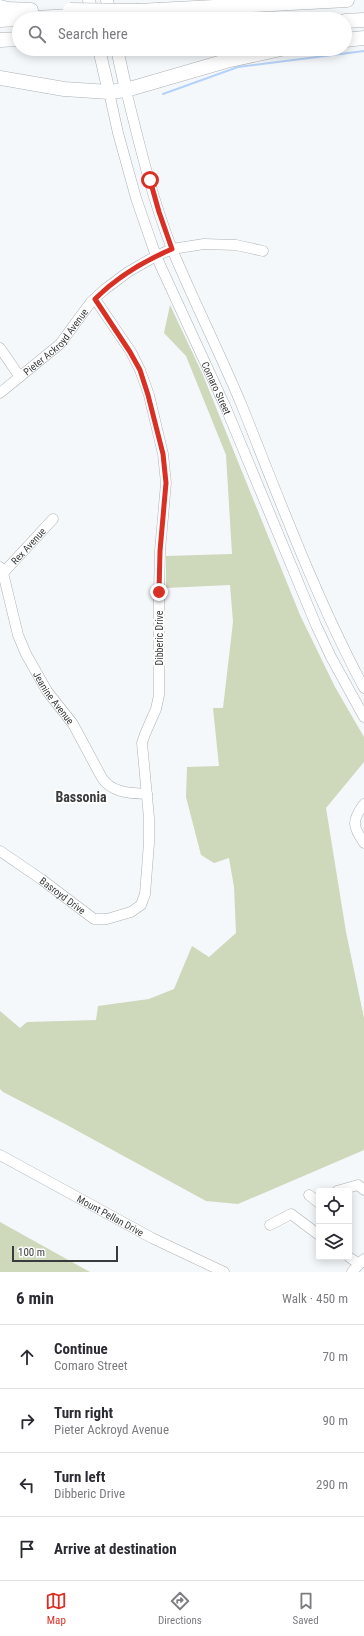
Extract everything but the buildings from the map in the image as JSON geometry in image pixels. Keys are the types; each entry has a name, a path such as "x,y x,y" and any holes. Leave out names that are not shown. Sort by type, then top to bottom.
{"highway":[{"path":"104,12 347,0"},
{"path":"0,7 56,12"},
{"path":"0,20 12,19"},
{"path":"352,21 364,20"},
{"path":"352,39 364,38"},
{"path":"0,40 12,39"},
{"path":"0,78 45,86 109,92 126,90 204,67 251,56"}],"main road":[{"path":"89,0 92,12"},
{"path":"107,0 110,12"},
{"name":"Comaro Street","path":"101,56 109,92"},
{"name":"Comaro Street","path":"119,56 126,90"}],"street":[{"name":"Comaro Street","path":"126,90 159,212 172,249 224,362 326,612 346,656 364,688"},
{"name":"Comaro Street","path":"109,92 118,133 136,198 156,256 232,422 316,625 337,669 364,717"},
{"name":"Pieter Ackroyd Avenue","path":"0,393 63,340 95,299 120,277 156,256 172,249 220,243 263,252"},
{"name":"Dibberic Drive","path":"95,299 140,370 150,402 166,469 159,585 159,695 156,709 145,734 142,747 147,794 149,843 145,894 141,905 131,912"},
{"path":"0,348 20,377"},
{"name":"Rex Avenue","path":"2,570 53,519"},
{"name":"Jeanine Avenue","path":"2,570 18,635 26,654 47,691 74,724 99,774 108,786 116,790 147,794"},
{"path":"364,804 358,812 354,825 364,843"},
{"name":"Basroyd Drive","path":"0,851 41,879 94,919 107,919 131,912"},
{"name":"Mount Pellan Drive","path":"0,1155 152,1238 224,1272"},
{"path":"348,1188 358,1185 364,1190"},
{"path":"309,1196 316,1200"},
{"path":"270,1225 291,1214 316,1232"},
{"path":"352,1258 362,1262 352,1272"}],"green space":[{"path":"170,305 203,375 300,615 335,687 364,737 364,762 326,808 346,932 364,1018 364,1150 238,1204 206,1201 3,1092 0,1089 0,1011 20,1028 27,1022 96,1020 98,1006 149,999 174,989 192,946 209,957 236,933 234,887 229,858 214,863 201,855 186,797 187,767 219,766 213,708 223,708 233,622 230,585 166,588 166,556 232,554 226,455 186,356 164,333"},
{"path":"0,1222 90,1272 0,1272"}],"waterway":[{"path":"352,53 364,51"},
{"path":"163,94 238,67 325,56"}],"district":[{"name":"Bassonia","path":"81,797"}],"route":[{"path":"150,180 172,249 156,256 128,272 104,290 95,299 136,361 140,370 145,383 163,454 166,469 166,483 161,533 159,592"}]}
